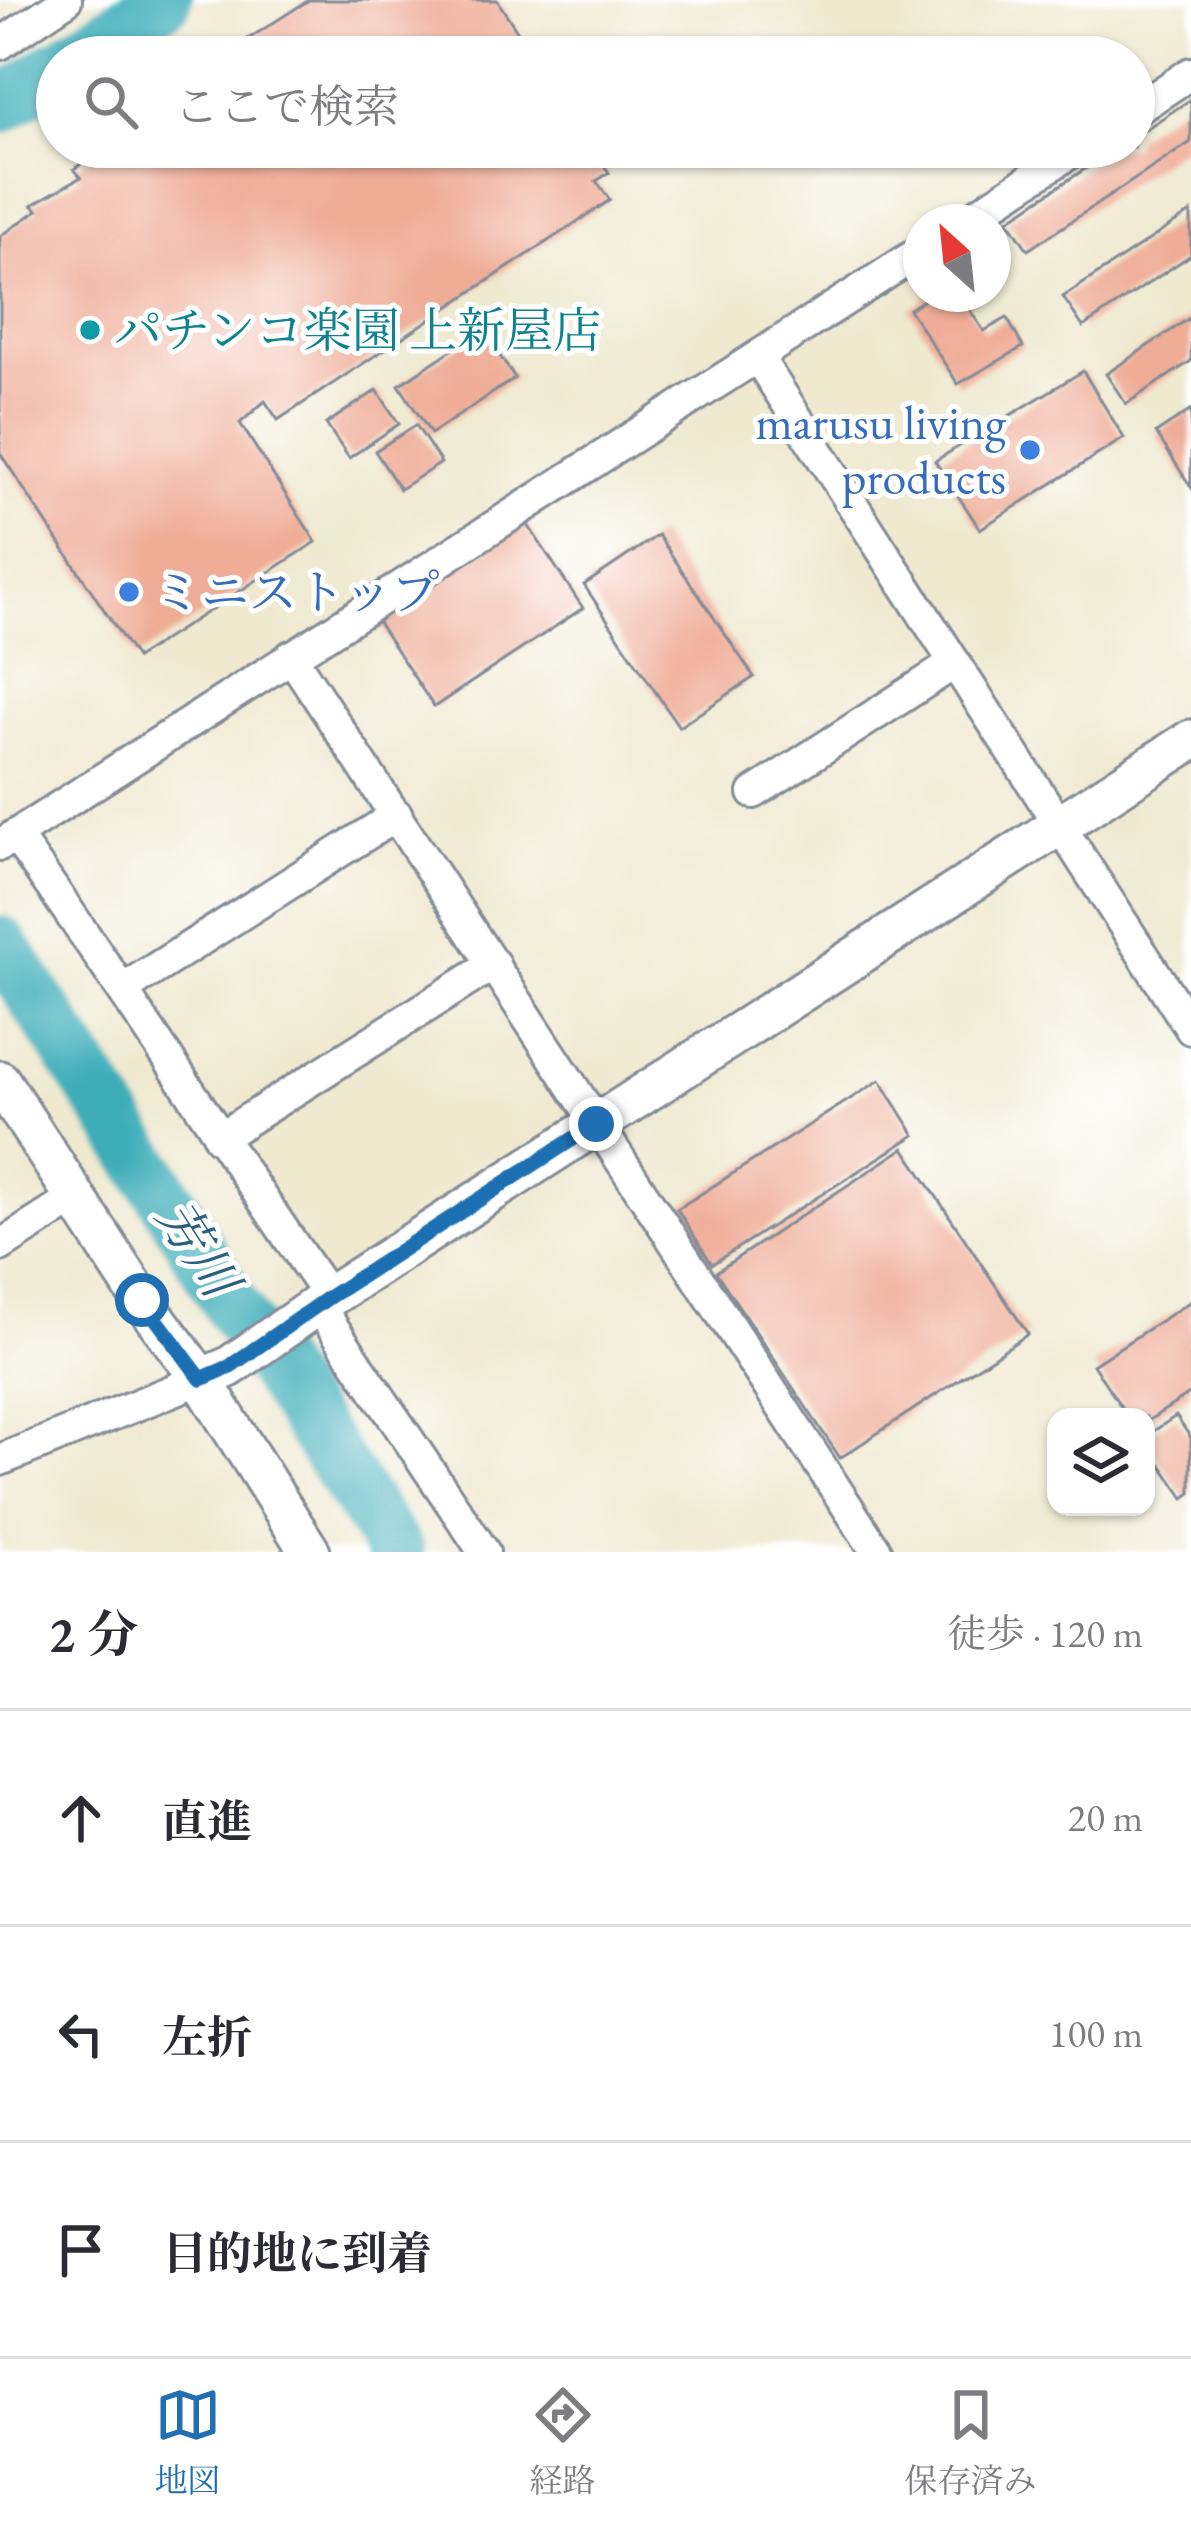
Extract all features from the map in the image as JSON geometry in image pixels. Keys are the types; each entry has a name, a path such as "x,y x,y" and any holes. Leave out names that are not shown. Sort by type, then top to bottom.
{"street":[{"path":"0,44 66,0"},
{"path":"1155,97 1191,73"},
{"path":"992,204 1047,168"},
{"path":"484,1552 318,1305 125,988 7,840 903,263"},
{"path":"758,358 1191,1029"},
{"path":"291,656 877,1552"},
{"path":"754,794 955,663"},
{"path":"0,1460 215,1373 1191,740"},
{"path":"125,988 397,815"},
{"path":"219,1138 494,964"},
{"path":"0,1082 75,1198 215,1373 297,1547"},
{"path":"0,1246 75,1198"}],"building":[{"path":"309,0 497,0 520,36 253,36"},
{"path":"1191,99 1191,142 1155,166 1155,123"},
{"path":"606,168 609,173 596,181 610,200 278,420 265,401 240,423 316,542 136,658 0,453 0,236 38,210 32,205 81,177 74,169"},
{"path":"1086,168 1152,168 1028,250 1011,218"},
{"path":"1191,212 1191,255 1083,327 1063,297"},
{"path":"911,312 971,312 984,331 1007,318 1023,347 958,384"},
{"path":"1191,317 1191,361 1126,404 1106,374"},
{"path":"482,330 515,378 431,434 399,385"},
{"name":"marusu living products","path":"1083,371 1124,438 980,529 935,461"},
{"path":"377,390 399,424 349,458 326,424"},
{"path":"1191,410 1191,487 1156,433"},
{"path":"416,425 441,463 400,489 375,451"},
{"path":"526,522 583,608 434,707 377,621"},
{"path":"658,535 754,677 679,727 584,585"},
{"path":"880,1080 915,1135 712,1264 677,1209"},
{"path":"904,1148 1028,1334 840,1458 716,1272"},
{"path":"1191,1301 1191,1393 1155,1416 1155,1408 1122,1408 1093,1365"},
{"path":"1176,1416 1191,1438 1191,1493 1184,1498 1155,1456 1155,1430"}],"waterway":[{"path":"107,36 163,0"},
{"path":"0,106 36,82"},
{"name":"芳川","path":"0,944 154,1178 237,1315 396,1552"}],"place":[{"name":"パチンコ楽園 上新屋店","path":"90,330"},
{"name":"marusu living products","path":"1030,450"},
{"name":"ミニストップ","path":"129,592"}],"route":[{"path":"142,1300 201,1379 229,1367 596,1124"}]}
